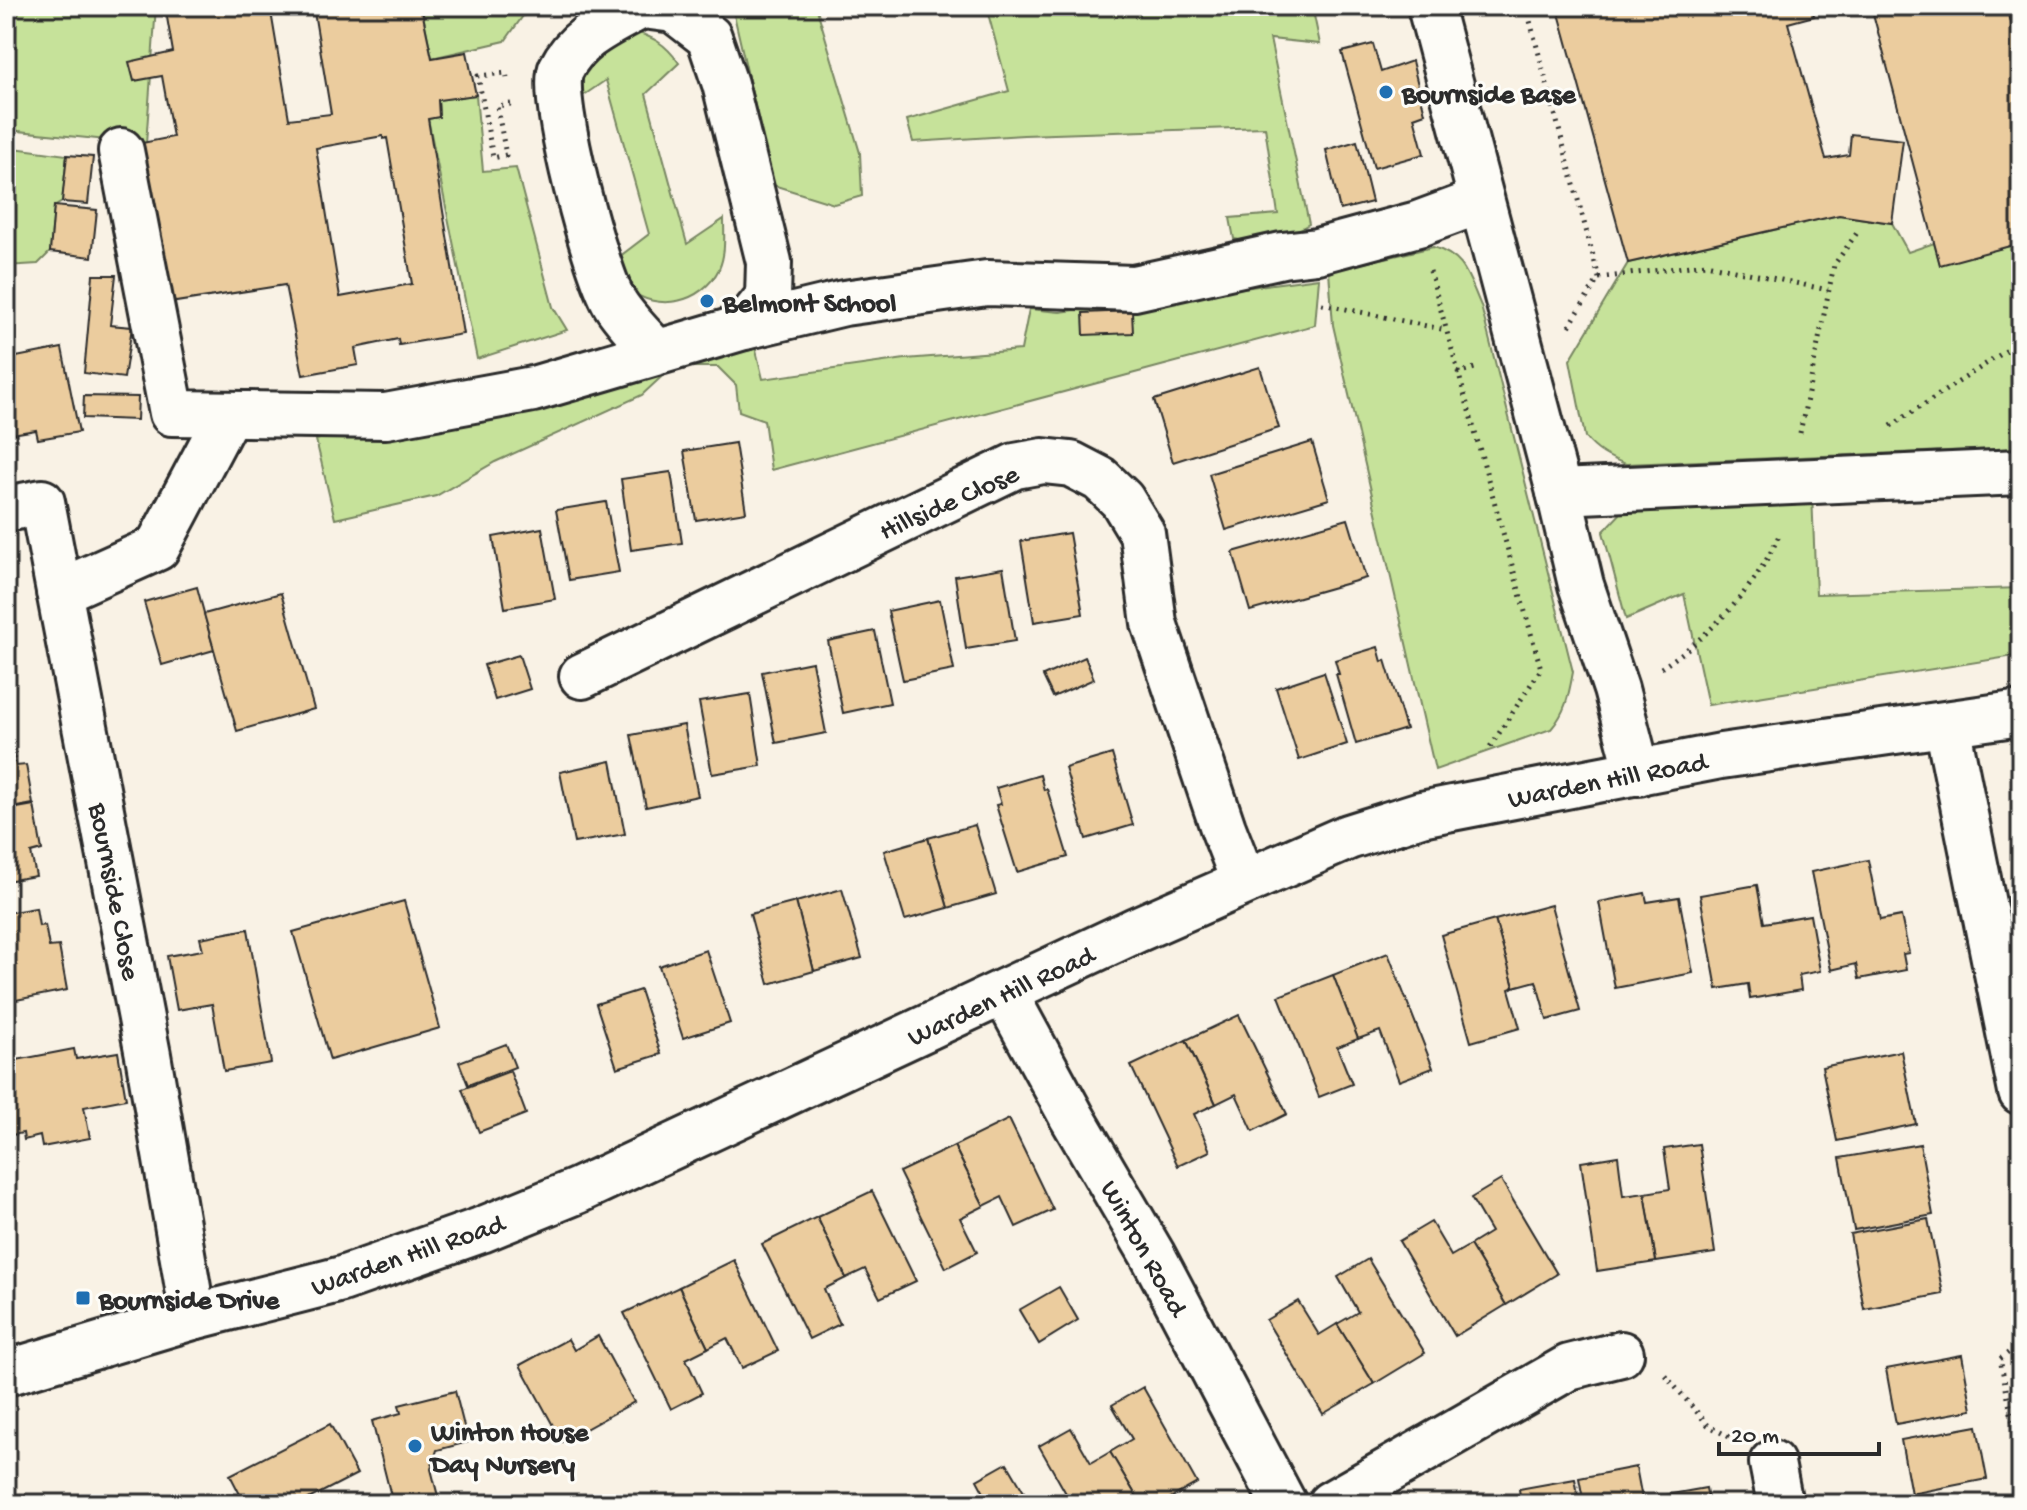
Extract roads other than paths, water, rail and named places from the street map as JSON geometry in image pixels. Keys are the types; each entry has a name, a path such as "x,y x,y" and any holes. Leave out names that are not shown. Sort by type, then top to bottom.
{"street":[{"path":"656,352 614,304 583,214 560,116 559,71 580,40 642,6 674,10 709,37 725,84 769,262 768,297 744,327"},
{"path":"1430,6 1581,585 1616,689 1638,773"},
{"path":"121,151 172,413 386,416 533,389 744,327 844,303 987,283 1134,288 1282,255 1317,251 1418,224 1480,201"},
{"path":"59,592 157,548 228,414"},
{"name":"Hillside Close","path":"582,676 1015,466 1043,461 1071,464 1100,479 1122,500 1142,533 1154,623 1244,882"},
{"path":"1559,492 2021,472"},
{"name":"Bournside Close","path":"6,509 42,502 148,1055 193,1317"},
{"name":"Warden Hill Road","path":"6,1373 193,1317 342,1279 481,1230 577,1191 1004,992 1348,837 1421,814 1735,754 2021,713"},
{"path":"1947,725 2021,1092"},
{"name":"Winton Road","path":"1004,992 1152,1254 1284,1504"},
{"path":"1330,1504 1569,1367 1621,1354"}],"place":[{"name":"Bournside Base","path":"1386,92"},
{"name":"Belmont School","path":"707,301"},
{"name":"Bournside Drive","path":"83,1298"},
{"name":"Winton House Day Nursery","path":"415,1446"}]}
